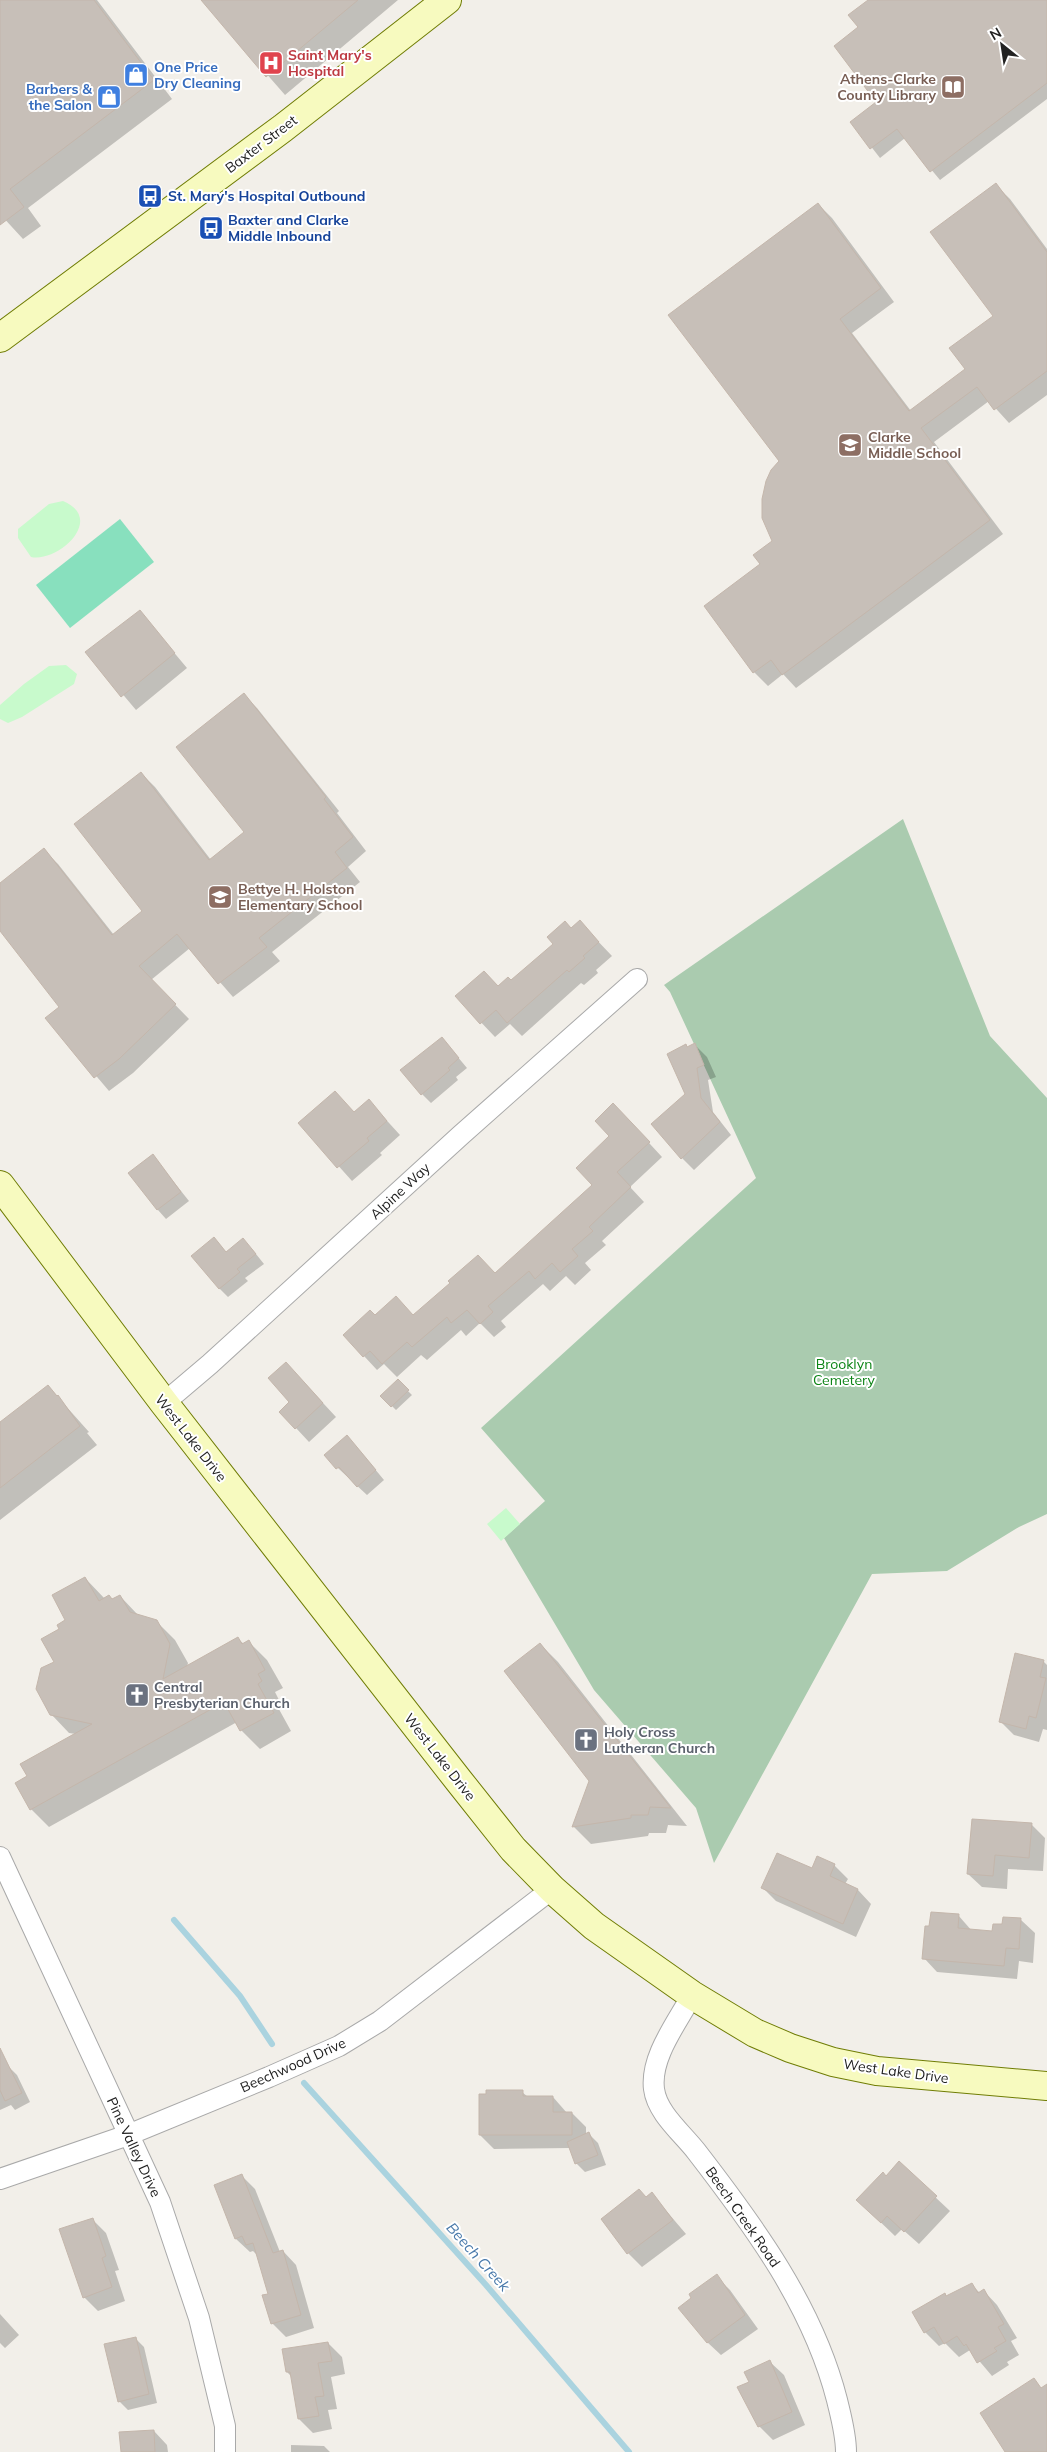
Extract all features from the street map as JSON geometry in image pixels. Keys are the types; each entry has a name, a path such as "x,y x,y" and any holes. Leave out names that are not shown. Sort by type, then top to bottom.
{"main road":[{"name":"Baxter Street","path":"0,338 283,128 447,0"},
{"name":"West Lake Drive","path":"0,1184 164,1403 458,1781 513,1849 552,1889 594,1926 692,1995 755,2033 833,2062 877,2071 1047,2086"}],"street":[{"name":"Alpine Way","path":"164,1403 210,1364 461,1135 637,979"},
{"name":"Pine Valley Drive","path":"0,1857 12,1878 160,2202 194,2301 225,2426 225,2452"},
{"name":"Beechwood Drive","path":"0,2179 128,2135 339,2046 380,2021 552,1889"},
{"name":"Beech Creek Road","path":"692,1995 654,2069 654,2090 671,2121 696,2150 769,2250 796,2296 814,2334 831,2378 842,2422 846,2452"}],"green space":[{"path":"63,501 75,509 80,518 79,528 64,547 42,557 31,557 18,538 18,529 49,504"},
{"path":"120,519 154,562 70,628 36,585"},
{"path":"66,665 77,674 74,684 22,717 8,723 0,719 0,705 24,684 49,666"},
{"name":"Brooklyn Cemetery","path":"903,819 990,1036 1047,1098 1047,1514 1019,1527 947,1571 872,1574 714,1863 696,1808 594,1690 504,1538 545,1501 481,1428 756,1178 670,992 664,985"},
{"path":"506,1508 520,1524 501,1541 487,1524"}],"building":[{"path":"0,0 94,0 154,80 10,189 24,207 0,225"},
{"path":"201,0 358,0 266,77"},
{"name":"Athens-Clarke County Library","path":"868,0 1047,0 1047,83 930,172 897,129 870,149 850,122 876,102 834,46 858,27 848,15"},
{"name":"Clarke Middle School","path":"996,183 1047,252 1047,371 994,410 977,387 921,428 990,520 782,675 771,660 753,673 704,606 760,564 753,555 772,541 762,518 762,499 766,481 771,470 779,461 668,315 818,203 881,288 840,319 909,411 965,369 949,348 993,316 930,232"},
{"path":"140,610 175,653 121,697 85,652"},
{"name":"Bettye H. Holston Elementary School","path":"244,693 326,797 324,799 353,837 335,852 347,868 259,938 267,947 218,984 177,934 139,966 176,1004 119,1059 94,1078 45,1018 59,1007 0,931 0,883 44,848 112,935 142,911 74,824 141,772 209,860 244,832 176,747"},
{"path":"580,920 599,942 583,956 585,958 569,972 567,970 507,1023 496,1010 480,1024 455,996 484,971 498,986 508,977 511,980 553,944 547,937 565,921 571,928"},
{"path":"442,1037 459,1058 448,1068 450,1070 421,1095 400,1070"},
{"path":"695,1043 704,1065 697,1068 701,1098 720,1122 681,1159 651,1124 685,1094 667,1054 686,1044 687,1047"},
{"path":"335,1091 354,1112 369,1099 387,1121 367,1138 369,1141 337,1168 298,1123"},
{"path":"613,1103 650,1142 617,1172 631,1187 589,1227 593,1231 572,1249 578,1256 560,1272 552,1263 535,1279 529,1271 488,1306 493,1312 480,1324 467,1310 451,1323 447,1317 412,1347 407,1342 382,1364 370,1351 363,1357 343,1335 370,1310 375,1315 396,1296 413,1315 450,1283 448,1281 478,1255 495,1273 592,1185 576,1168 609,1136 595,1121"},
{"path":"153,1154 181,1192 157,1210 128,1173"},
{"path":"214,1237 226,1252 243,1238 256,1254 237,1269 240,1272 219,1289 191,1256"},
{"path":"286,1362 323,1403 295,1429 279,1412 289,1402 268,1378"},
{"path":"398,1379 409,1390 391,1407 380,1396"},
{"path":"48,1385 58,1395 80,1426 0,1488 0,1422"},
{"path":"347,1435 376,1470 357,1487 339,1467 336,1469 324,1455"},
{"name":"Central Presbyterian Church","path":"85,1577 99,1601 109,1595 112,1599 120,1595 130,1612 157,1620 170,1644 163,1679 238,1637 242,1644 249,1640 265,1670 258,1674 262,1681 258,1684 274,1713 240,1731 224,1702 30,1810 15,1783 27,1776 20,1764 92,1724 50,1715 36,1689 41,1668 54,1662 41,1639 59,1629 57,1625 65,1620 52,1595"},
{"name":"Holy Cross Lutheran Church","path":"540,1643 671,1808 650,1807 648,1815 631,1815 631,1818 572,1827 589,1781 504,1671"},
{"path":"1015,1653 1044,1660 1040,1677 1046,1678 1036,1718 1029,1716 1026,1729 999,1722"},
{"path":"972,1819 1032,1823 1029,1858 995,1855 993,1876 967,1874"},
{"path":"777,1853 812,1868 817,1856 835,1864 830,1876 858,1889 843,1924 761,1888"},
{"path":"931,1912 959,1914 958,1928 992,1931 993,1924 1002,1924 1003,1917 1021,1918 1019,1949 1006,1948 1004,1966 922,1959 925,1926 929,1926"},
{"path":"0,2048 22,2093 5,2101 0,2090"},
{"path":"486,2090 523,2090 523,2096 553,2096 553,2112 572,2112 572,2135 479,2135 479,2094 486,2094"},
{"path":"589,2132 598,2155 575,2164 567,2142"},
{"path":"899,2161 937,2196 904,2232 887,2216 881,2223 856,2200 883,2172 886,2176"},
{"path":"242,2174 273,2253 283,2250 301,2315 271,2324 262,2295 268,2294 253,2243 246,2245 242,2236 235,2239 214,2185"},
{"path":"639,2189 646,2197 652,2192 673,2220 627,2254 601,2219"},
{"path":"93,2218 106,2256 102,2258 112,2287 83,2298 59,2229"},
{"path":"717,2274 745,2315 707,2343 678,2308 691,2298 689,2294"},
{"path":"972,2283 978,2293 984,2289 1004,2324 998,2327 1006,2341 994,2348 997,2351 977,2363 966,2344 964,2346 957,2336 944,2344 934,2327 924,2333 912,2312 945,2293 946,2296"},
{"path":"136,2337 149,2394 118,2402 104,2344"},
{"path":"328,2342 332,2361 318,2363 324,2396 315,2397 319,2416 298,2419 290,2372 286,2372 282,2349"},
{"path":"770,2360 792,2412 758,2427 737,2387 749,2382 744,2372"},
{"path":"1034,2378 1041,2388 1047,2384 1047,2452 1005,2452 980,2413"},
{"path":"154,2430 155,2452 121,2452 119,2432"}],"waterway":[{"name":"Beech Creek","path":"174,1920 240,1996 272,2044"},
{"name":"Beech Creek","path":"304,2083 486,2285 629,2452"}],"place":[{"name":"Saint Mary's Hospital","path":"271,63"},
{"name":"One Price Dry Cleaning","path":"136,75"},
{"name":"Athens-Clarke County Library","path":"953,87"},
{"name":"Barbers & the Salon","path":"109,97"},
{"name":"St. Mary's Hospital Outbound","path":"150,196"},
{"name":"Baxter and Clarke Middle Inbound","path":"211,228"},
{"name":"Clarke Middle School","path":"850,445"},
{"name":"Bettye H. Holston Elementary School","path":"220,897"},
{"name":"Central Presbyterian Church","path":"137,1695"},
{"name":"Holy Cross Lutheran Church","path":"586,1740"}]}
